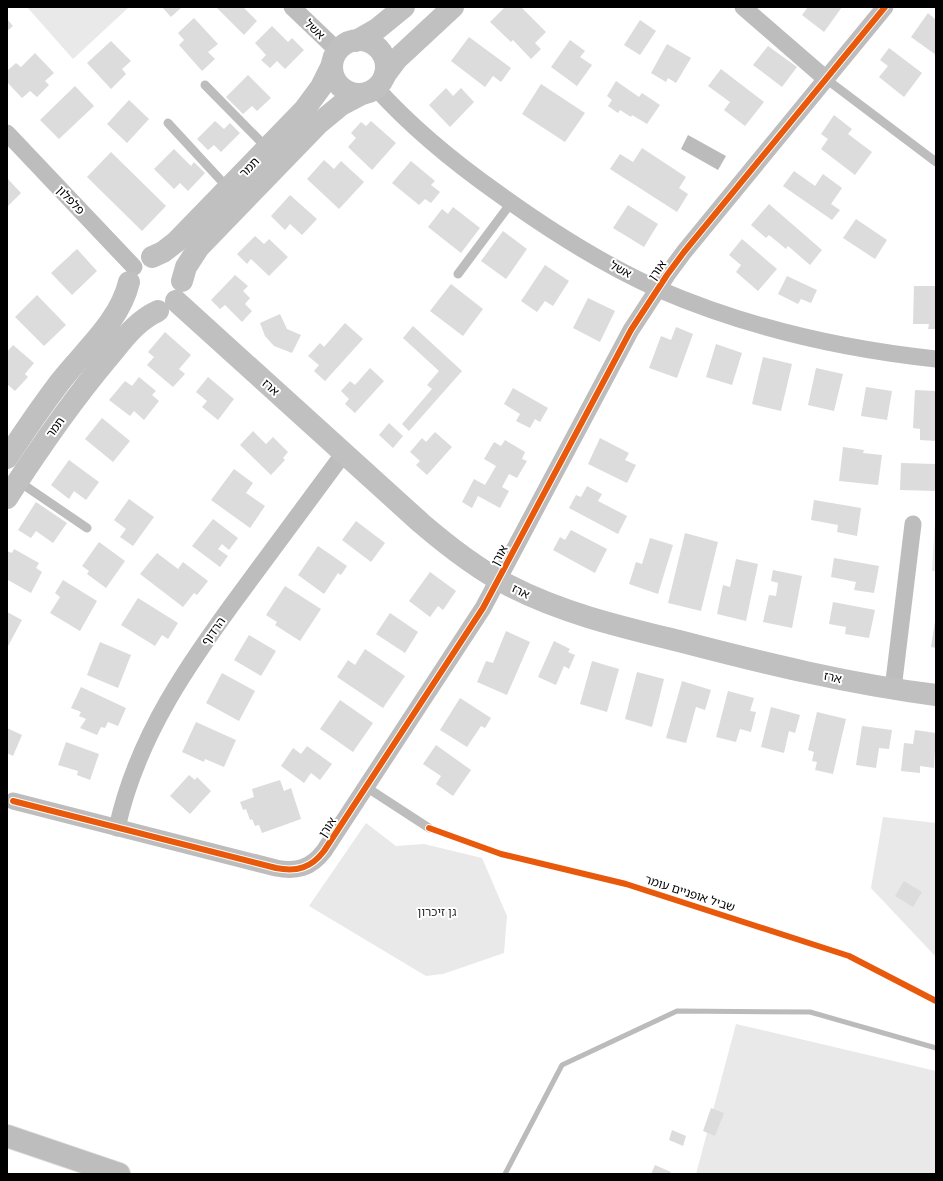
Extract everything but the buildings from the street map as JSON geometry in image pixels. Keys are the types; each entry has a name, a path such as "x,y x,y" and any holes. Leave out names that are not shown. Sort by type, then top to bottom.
{"highway":[{"path":"7,1136 119,1174"}],"street":[{"name":"אשל","path":"292,7 342,52"},
{"path":"342,52 371,44 379,50 384,59 374,86 347,92 339,85 333,76 342,52 377,29 404,7"},
{"name":"תמר","path":"12,490 56,425 98,369 136,325 172,298 186,267 199,247 318,124 342,105 374,86 397,59 453,7"},
{"path":"743,7 826,79"},
{"name":"אורן","path":"13,801 276,868 297,870 309,866 319,857 483,608 631,330 658,289 684,252 885,7"},
{"name":"תמר","path":"7,458 59,384 113,317 139,269 176,242 313,99 342,52"},
{"name":"אשל","path":"374,86 393,107 433,144 511,203 577,245 658,289 749,322 797,335 876,352 936,359"},
{"name":"פלפלון","path":"7,133 139,269"},
{"path":"163,258 172,263 179,271 172,298 148,310 135,302 130,292 139,269 163,258"},
{"name":"ארז","path":"172,298 442,541 499,579 534,598 560,608 629,628 752,660 893,689 936,695"},
{"name":"הרדוף","path":"117,828 123,802 140,752 177,684 204,643 344,453"},
{"path":"893,689 913,524"}],"lane":[{"path":"826,79 936,162"},
{"path":"204,85 267,148"},
{"path":"168,123 228,188"},
{"path":"458,274 511,203"},
{"path":"12,490 87,528"},
{"path":"366,787 429,828"}],"green space":[{"path":"27,7 129,7 73,59"},
{"path":"936,504 936,571 932,571"},
{"path":"883,817 936,823 936,957 871,888"},
{"name":"גן זיכרון","path":"366,823 396,846 424,844 482,858 507,916 504,953 443,974 426,976 309,906"},
{"path":"736,1024 936,1071 936,1174 696,1174"}],"shaded area":[{"path":"688,135 726,156 718,170 681,149"}],"waterway":[{"path":"505,1174 562,1065 677,1011 810,1012 936,1048"}],"cycle path":[{"path":"13,801 276,868 297,869 309,865 319,857 483,608 631,330 667,275 684,252 885,7"},
{"name":"שביל אופניים עומר","path":"429,828 501,854 626,884 849,956 936,1001"}]}
